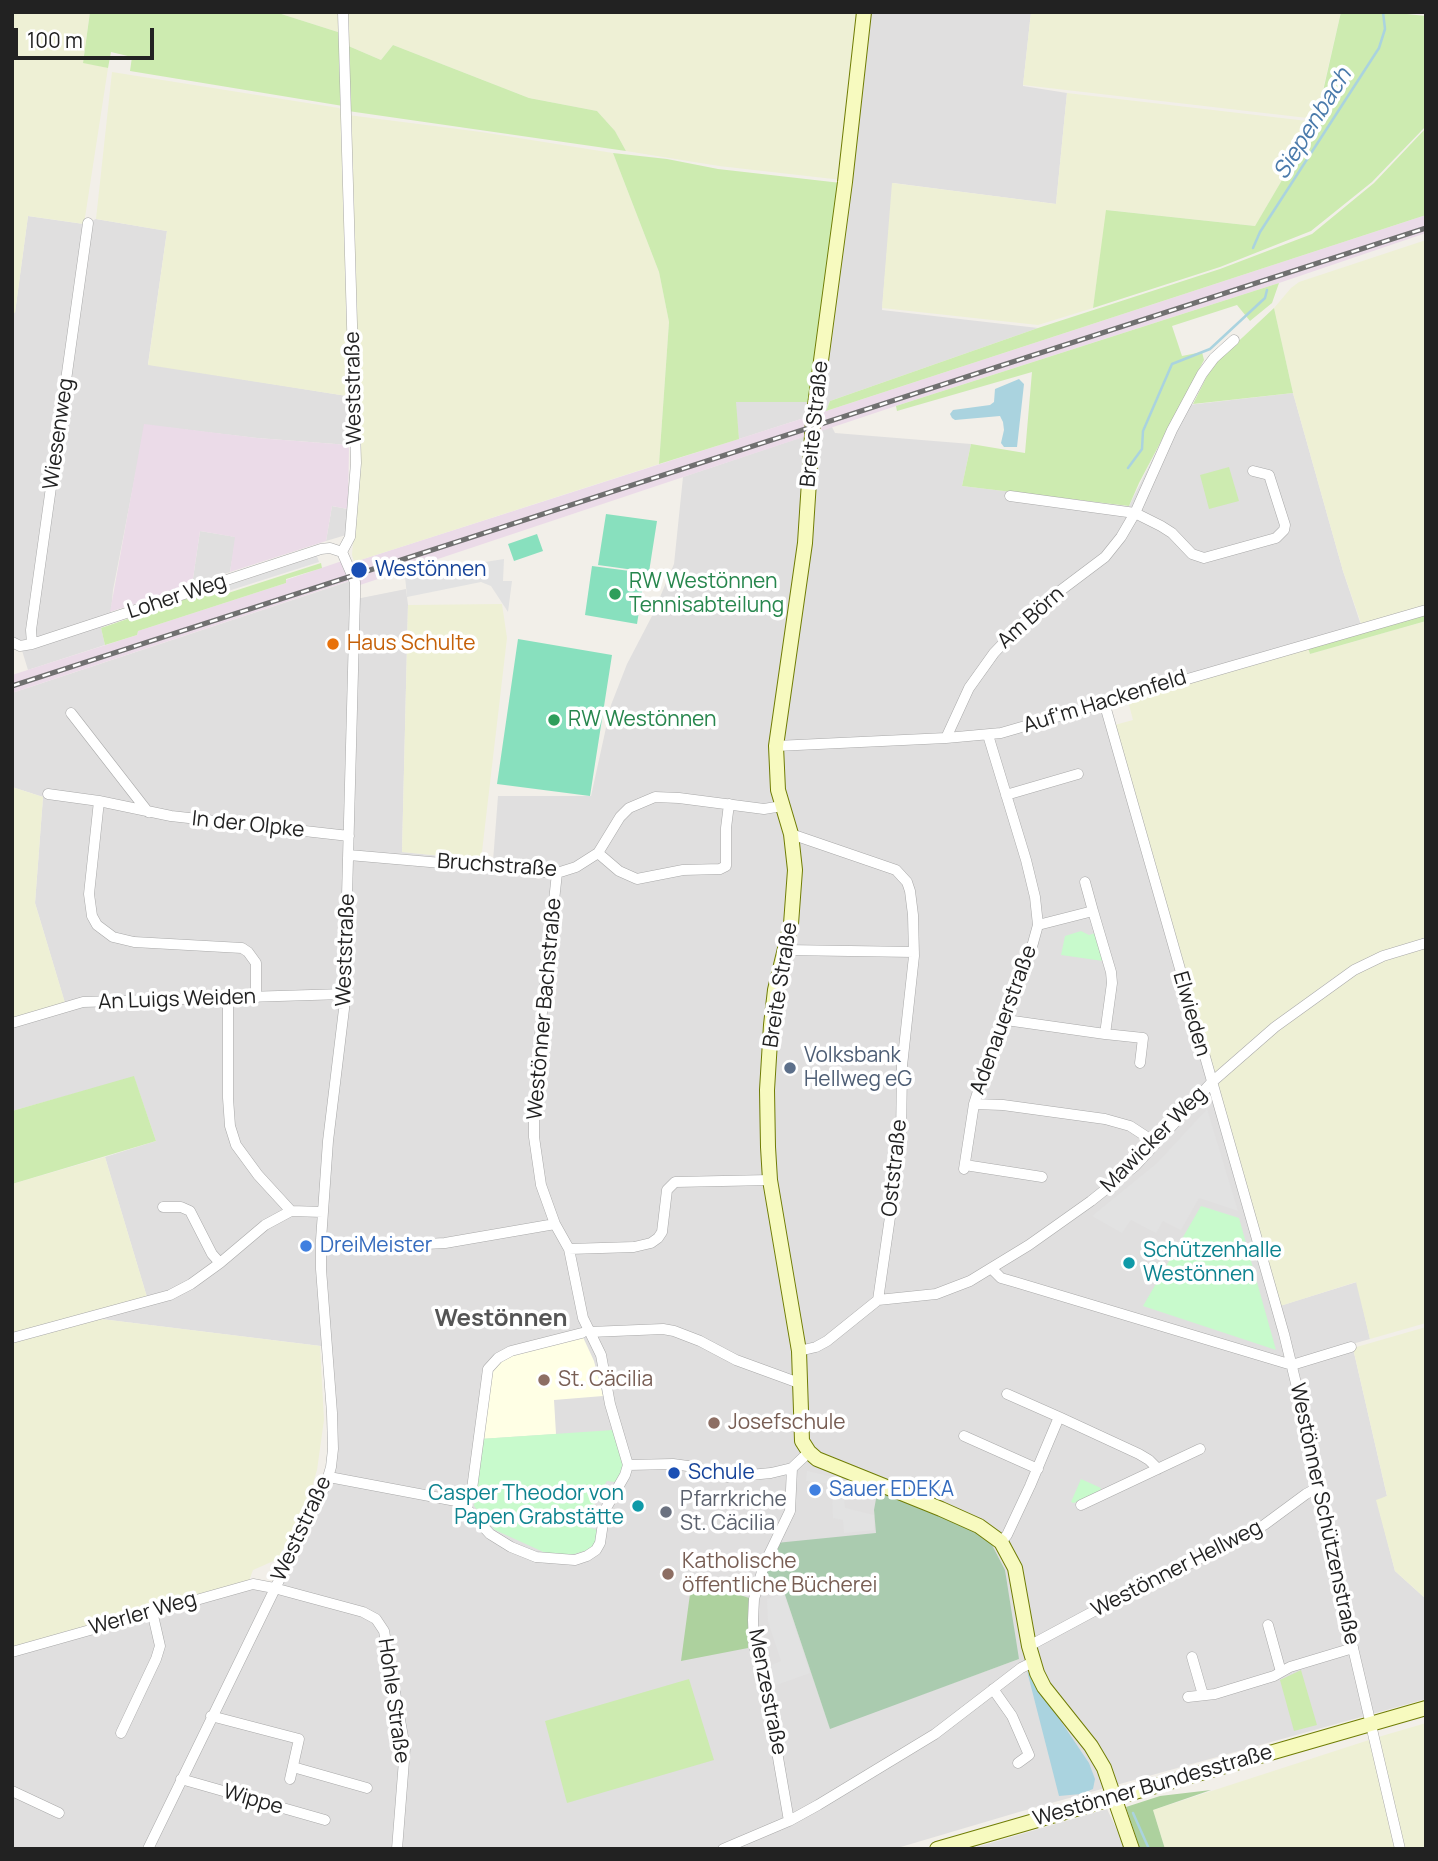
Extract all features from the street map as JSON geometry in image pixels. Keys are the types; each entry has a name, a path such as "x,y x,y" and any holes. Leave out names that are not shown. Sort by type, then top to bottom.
{"street":[{"name":"Weststraße","path":"148,1849 329,1477 333,1449 321,1240 328,1141 344,1009 355,582 342,552 350,537 356,463 343,12"},
{"name":"Breite Straße","path":"808,1452 802,1441 799,1351 770,1180 767,1090 775,990 791,925 794,887 791,834 778,790 776,746 805,543 813,420 830,303 864,12"},
{"name":"Wiesenweg","path":"32,644 31,630 88,223"},
{"name":"Am Börn","path":"946,738 969,688 994,653 1036,609 1105,557 1121,537 1202,374 1214,358 1234,340"},
{"path":"1010,496 1135,513 1172,533 1198,557 1213,557 1281,535 1285,525 1269,475 1254,471"},
{"name":"Loher Weg","path":"12,642 20,646 32,644 321,549 330,548 342,552"},
{"name":"Auf'm Hackenfeld","path":"776,746 988,735 1426,610"},
{"name":"Elwieden","path":"1104,702 1292,1365"},
{"path":"71,713 148,812"},
{"name":"Adenauerstraße","path":"988,735 1026,860 1035,897 1038,925 1028,961 986,1066 974,1104 964,1167 1042,1177"},
{"path":"1006,796 1078,774"},
{"name":"In der Olpke","path":"48,794 99,801 148,812 349,836"},
{"name":"Bruchstraße","path":"349,855 557,873 576,867 598,853 620,817 629,808 655,797 764,809 782,806"},
{"path":"99,801 89,894 92,916 97,925 113,937 134,942 242,948 256,963 256,998"},
{"path":"598,853 619,871 637,879 683,870 720,869 726,866 729,804"},
{"name":"Oststraße","path":"791,834 896,870 903,876 910,891 914,952 902,1066 901,1141 878,1300"},
{"name":"Westönner Bachstraße","path":"557,873 542,1012 534,1137 541,1185 555,1224 569,1249 586,1332 601,1355 610,1404 628,1465"},
{"path":"1085,882 1111,972 1105,1034"},
{"path":"1038,925 1093,911"},
{"name":"Mawicker Weg","path":"878,1300 936,1294 992,1269 1091,1201 1135,1166 1212,1082 1275,1027 1333,983 1373,960 1426,943"},
{"path":"785,950 914,952"},
{"name":"An Luigs Weiden","path":"12,1023 83,1002 344,994"},
{"path":"228,999 228,1098 233,1137 250,1164 291,1211"},
{"path":"1006,1020 1143,1038 1140,1063"},
{"path":"974,1104 1003,1105 1105,1119 1130,1126 1156,1143"},
{"path":"569,1249 634,1247 652,1243 662,1231 667,1190 675,1182 770,1180"},
{"path":"163,1207 181,1207 190,1211 219,1263"},
{"path":"12,1338 170,1295 191,1284 265,1225 291,1211 323,1212"},
{"path":"321,1240 350,1248 445,1243 555,1224"},
{"name":"Westönner Schützenstraße","path":"992,1269 1001,1278 1292,1365 1321,1486 1369,1724 1400,1849"},
{"path":"799,1351 827,1341 878,1300"},
{"path":"465,1507 472,1489 488,1369 498,1358 511,1351 586,1332 663,1329 700,1341 736,1360 799,1383"},
{"path":"1292,1365 1351,1347"},
{"path":"1007,1394 1139,1454 1157,1469"},
{"path":"1001,1542 1007,1535 1038,1469 1059,1418"},
{"path":"964,1436 1038,1469"},
{"path":"1081,1504 1199,1449"},
{"path":"329,1477 456,1501 490,1534 511,1547 536,1557 575,1560 596,1550 600,1543 605,1510 628,1465 673,1464 729,1477 792,1468 808,1452 823,1462 869,1478 972,1523 1001,1542 1015,1568 1033,1662 1044,1687 1091,1746 1104,1768 1132,1849"},
{"name":"Menzestraße","path":"789,1821 767,1694 754,1645 753,1620 754,1599 764,1565 790,1511 792,1468"},
{"name":"Westönner Hellweg","path":"1029,1646 1109,1603 1240,1539 1321,1486"},
{"name":"Werler Weg","path":"12,1652 253,1584 274,1588"},
{"name":"Hohle Straße","path":"274,1588 363,1612 376,1619 384,1631 405,1748 397,1849"},
{"path":"121,1733 160,1646 152,1611"},
{"path":"1268,1625 1281,1672"},
{"path":"1188,1697 1215,1693 1353,1648"},
{"path":"1192,1657 1203,1695"},
{"path":"723,1849 789,1821 935,1734 1033,1662"},
{"path":"993,1689 1012,1716 1029,1755 1018,1763"},
{"name":"Westönner Bundesstraße","path":"937,1849 1426,1708"},
{"path":"211,1716 299,1739 290,1779"},
{"path":"293,1767 367,1788"},
{"name":"Wippe","path":"180,1779 325,1821"},
{"path":"12,1791 59,1813"}],"shaded area":[{"path":"12,12 90,12 83,62 108,68 84,224 28,216 15,313 12,312"},
{"path":"275,12 340,12 341,33"},
{"path":"345,12 861,12 842,180 719,166 626,151 615,131 597,111 529,98 393,45 381,60 346,45"},
{"path":"866,12 1031,12 1023,86 1067,93 1056,204 893,183 882,310 1038,328 830,401 826,411 739,439 735,402 820,402"},
{"path":"1031,12 1341,12 1316,119 1023,85"},
{"path":"112,72 339,108 345,113 351,356 347,396 148,365 167,231 96,219"},
{"path":"1067,93 1316,122 1255,226 1107,210 1093,308 1038,325 882,308 892,183 1056,204"},
{"path":"348,115 613,153 659,272 669,322 659,464 354,562 352,555 359,462"},
{"path":"1426,215 1426,233 1279,283 896,406 360,585 349,581 12,693 12,675 137,635 138,631 286,583 286,580 342,561 354,562"},
{"path":"28,216 84,224 96,219 167,231 148,364 347,396 349,445 145,425 113,590 110,624 101,628 105,645 28,670 20,644 12,640 12,312 15,312"},
{"path":"1426,240 1426,607 1362,626 1343,571 1293,393 1274,308 1299,282"},
{"path":"1293,393 1343,571 1362,628 1102,700 1273,1308 1357,1282 1370,1339 1352,1344 1387,1496 1377,1501 1395,1571 1426,1599 1426,1699 894,1849 12,1849 12,1653 253,1586 276,1590 330,1479 329,1347 101,1319 149,1304 105,1157 156,1141 134,1077 12,1111 12,1026 67,1010 35,903 43,797 12,787 12,693 350,581 351,600 406,589 408,605 402,852 493,861 498,796 591,796 611,705 627,664 652,616 674,564 683,477 832,427 835,433 971,444 962,486 1129,506 1179,406","holes":["874,1510 1019,1659 830,1728 783,1589 877,1533"]},
{"path":"144,424 257,438 349,445 348,509 332,506 326,541 230,572 235,537 200,531 192,585 110,612"},
{"path":"332,506 348,509 346,535 326,541"},
{"path":"200,531 236,537 230,572 192,585"},
{"path":"317,556 319,562 222,593 220,588"},
{"path":"504,559 503,581 512,581 508,612 491,586 481,582 407,597 405,576 476,561 479,567 485,562"},
{"path":"502,604 507,638 481,860 402,852 408,605"},
{"path":"1426,621 1426,940 1382,953 1332,979 1213,1074 1111,726 1133,720 1127,697 1307,645 1310,654"},
{"path":"12,787 43,797 35,903 66,1006 12,1021"},
{"path":"1426,946 1426,1323 1370,1339 1356,1282 1277,1307 1216,1086 1276,1030 1335,985 1382,958"},
{"path":"1207,1109 1238,1211 1199,1198 1181,1230 1163,1221 1156,1233 1131,1220 1122,1233 1092,1216 1157,1163"},
{"path":"105,1157 147,1297 12,1334 12,1184"},
{"path":"101,1319 320,1346 324,1420 317,1470 308,1500 278,1559 253,1570 249,1581 12,1650 12,1343"},
{"path":"1426,1327 1426,1599 1395,1571 1376,1500 1387,1496 1353,1348"},
{"name":"St. Cäcilia","path":"582,1335 594,1361 603,1396 554,1400 556,1434 480,1439 491,1370 497,1363 509,1355"},
{"path":"807,1471 842,1479 845,1508 874,1515 874,1530 844,1533 843,1520 833,1518 832,1484 806,1481"},
{"path":"608,1482 614,1484 606,1496 597,1529 591,1528 594,1510"},
{"path":"878,1488 972,1527 992,1545 1005,1570 1019,1659 830,1729 783,1589 764,1581 776,1543 876,1533 874,1510"},
{"path":"784,1594 810,1673 771,1687 765,1668 781,1661 768,1622 767,1599"},
{"path":"1426,1723 1426,1849 1402,1849 1375,1738"},
{"path":"1369,1740 1399,1849 1165,1849 1153,1810"},
{"path":"1107,1809 1126,1849 970,1849"}],"green space":[{"path":"90,12 275,12 341,33 343,106 130,71 132,57 111,52 108,68 83,63"},
{"path":"1341,12 1388,12 1426,16 1426,126 1372,182 1311,231 1220,267 1093,308 1106,210 1255,226 1316,122"},
{"path":"346,45 381,60 393,45 529,98 597,111 615,131 626,151 348,111"},
{"path":"1426,128 1426,215 826,411 830,401 1038,328 1220,269 1312,234 1374,183"},
{"path":"613,153 667,159 718,169 841,183 812,402 736,402 739,439 659,464 669,322 659,272"},
{"path":"1279,283 1272,303 1250,321 1237,305 1172,326 1182,356 1202,352 1204,360 1129,506 962,486 971,444 1025,453 1032,372 897,411 896,406"},
{"path":"1274,308 1293,393 1193,404 1212,366"},
{"path":"1229,467 1239,501 1209,509 1200,475"},
{"path":"606,514 657,521 649,572 598,565"},
{"path":"537,534 543,551 514,561 508,544"},
{"path":"321,563 322,568 286,579 286,583 138,631 137,635 105,645 101,628 218,588 222,595"},
{"name":"RW Westönnen Tennisabteilung","path":"592,566 645,573 637,624 585,615"},
{"path":"1426,613 1426,621 1310,654 1307,645"},
{"name":"RW Westönnen","path":"518,639 612,655 590,796 497,784"},
{"path":"1081,931 1089,935 1095,933 1103,961 1061,955 1065,936"},
{"path":"134,1076 156,1141 12,1184 12,1111"},
{"path":"1201,1206 1239,1218 1276,1350 1143,1306"},
{"path":"613,1430 625,1465 615,1482 607,1481 596,1498 589,1527 599,1531 592,1549 567,1556 550,1555 495,1530 474,1506 480,1439"},
{"path":"1081,1479 1101,1488 1100,1491 1071,1502"},
{"path":"692,1579 749,1598 748,1648 681,1661"},
{"path":"1301,1670 1317,1725 1294,1731 1280,1680"},
{"path":"689,1679 714,1760 567,1803 545,1721"},
{"path":"1211,1790 1153,1810 1165,1849 1140,1849 1126,1807 1160,1796"}],"water":[{"path":"1019,379 1024,384 1017,447 1004,447 1001,443 1004,430 1000,416 955,420 952,418 950,414 953,410 990,405 994,402 995,389"},
{"path":"1027,1671 1089,1763 1095,1779 1093,1789 1081,1794 1059,1796"}],"waterway":[{"name":"Siepenbach","path":"1253,248 1260,232 1379,48 1385,29 1383,12"},
{"path":"1128,468 1142,449 1143,431 1172,364 1210,349 1265,298 1267,290"},
{"path":"1133,1813 1149,1849"}],"railway":[{"path":"12,686 1426,228"}],"place":[{"name":"Westönnen","path":"359,570"},
{"name":"RW Westönnen Tennisabteilung","path":"615,594"},
{"name":"Haus Schulte","path":"333,644"},
{"name":"RW Westönnen","path":"554,720"},
{"name":"Volksbank Hellweg eG","path":"790,1068"},
{"name":"DreiMeister","path":"306,1246"},
{"name":"Schützenhalle Westönnen","path":"1129,1263"},
{"name":"St. Cäcilia","path":"544,1380"},
{"name":"Josefschule","path":"714,1423"},
{"name":"Schule","path":"674,1473"},
{"name":"Sauer EDEKA","path":"815,1490"},
{"name":"Casper Theodor von Papen Grabstätte","path":"638,1506"},
{"name":"Pfarrkriche St. Cäcilia","path":"666,1512"},
{"name":"Katholische öffentliche Bücherei","path":"668,1574"}],"district":[{"name":"Westönnen","path":"501,1319"}]}
